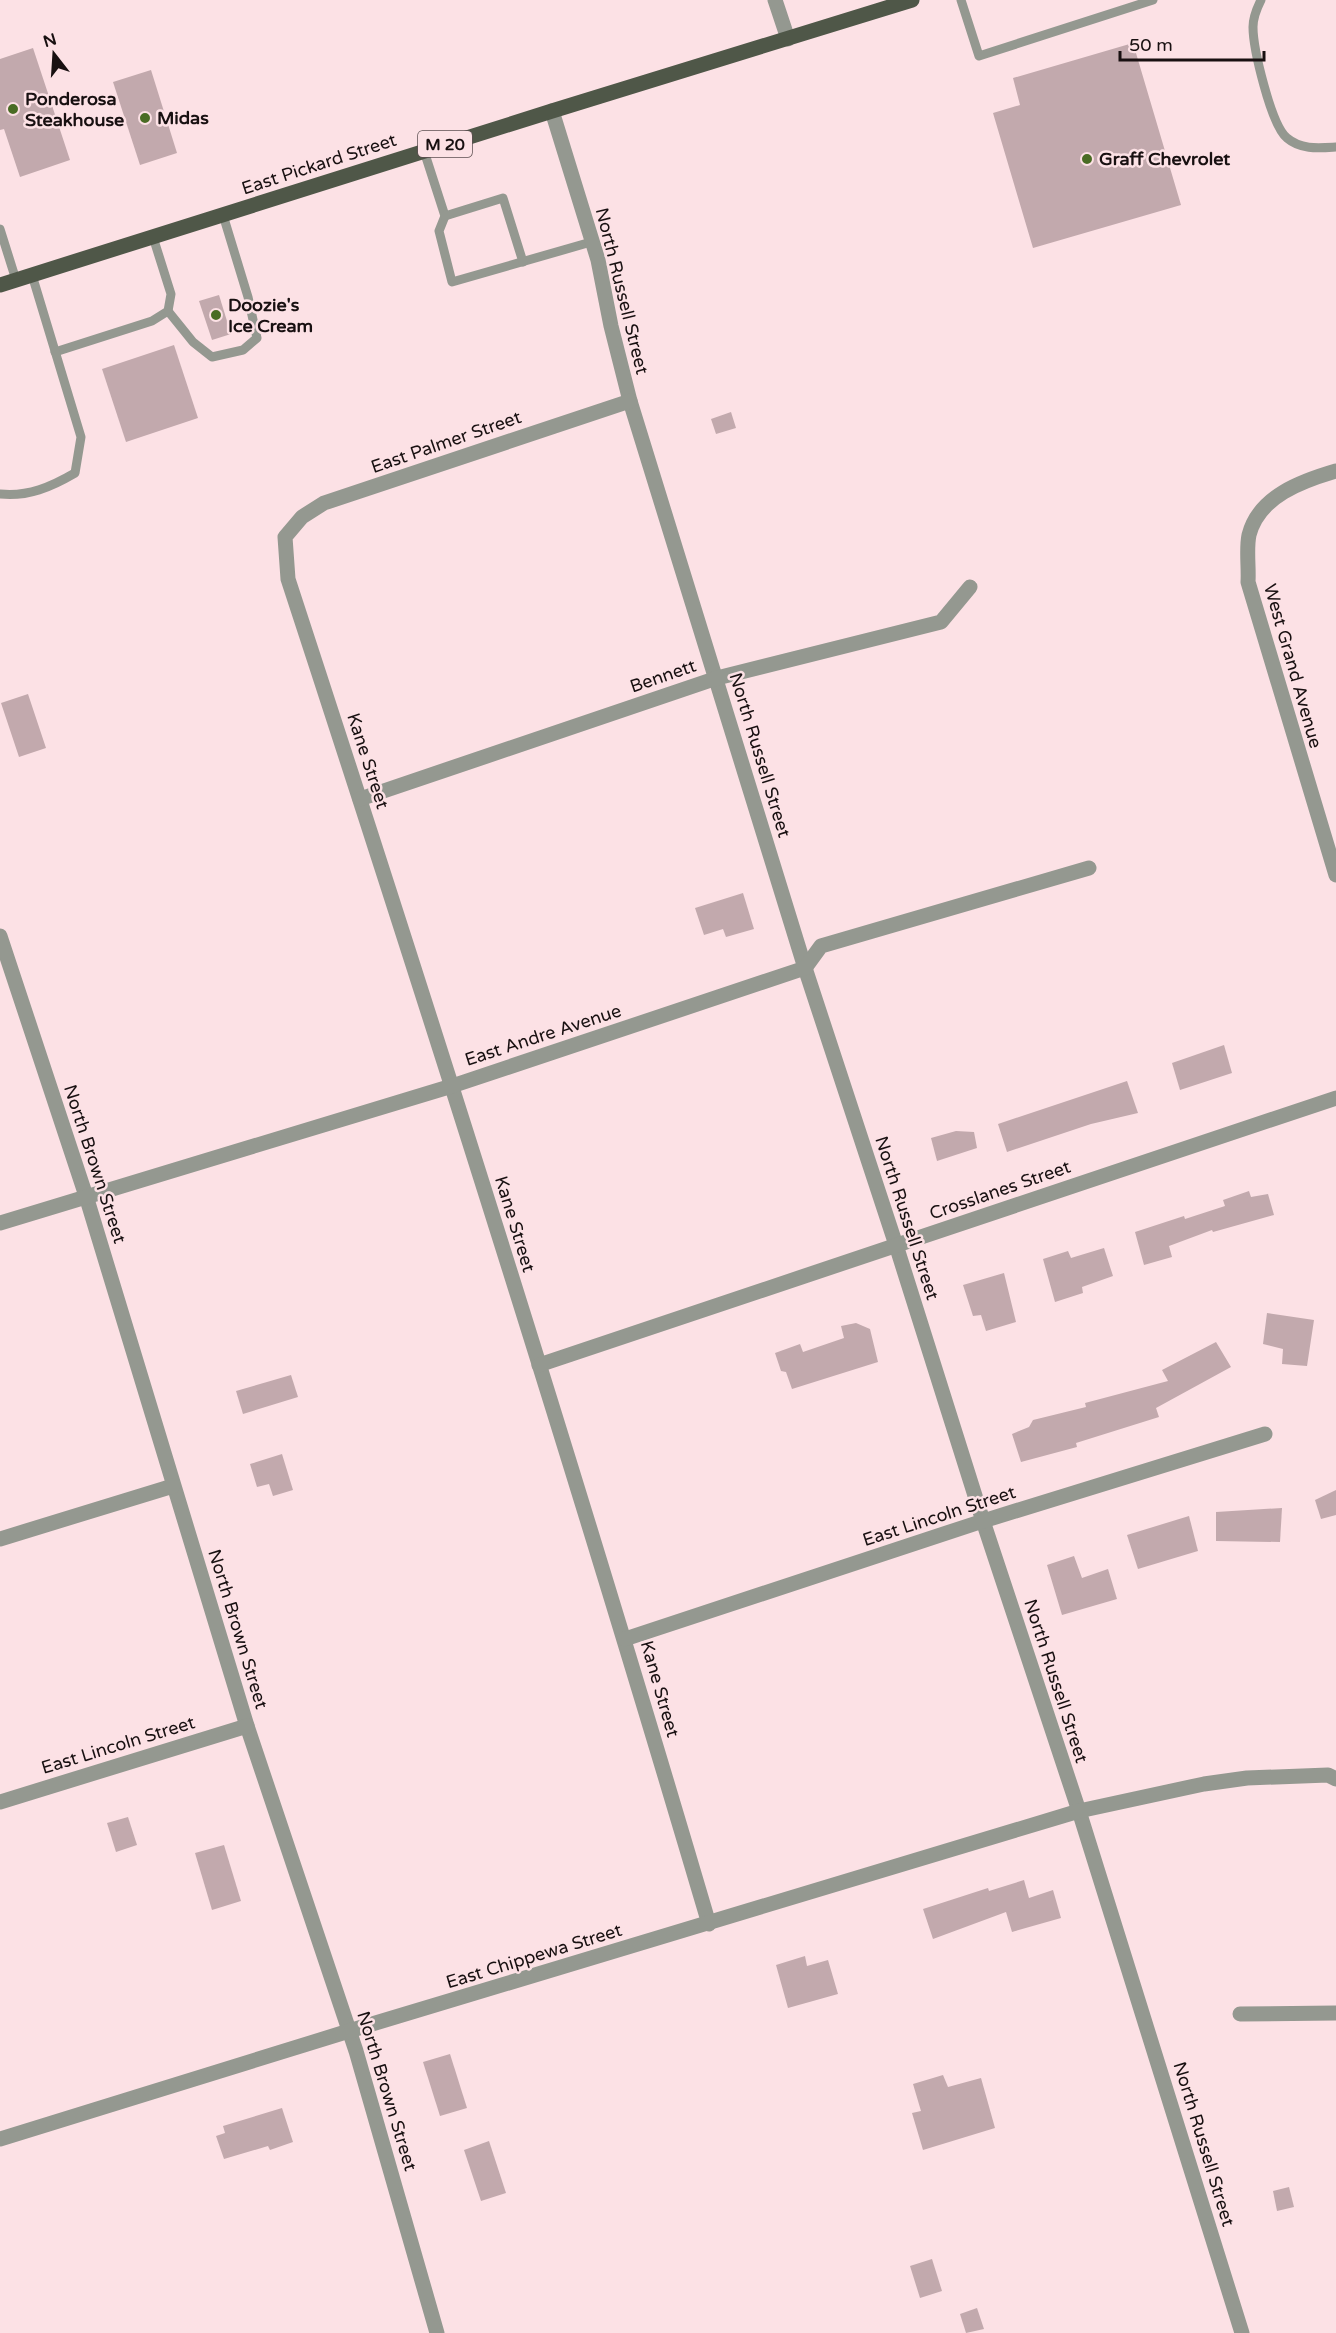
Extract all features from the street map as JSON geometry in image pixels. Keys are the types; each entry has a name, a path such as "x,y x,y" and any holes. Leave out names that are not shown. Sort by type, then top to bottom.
{"main road":[{"name":"East Pickard Street","path":"0,285 912,0"}],"street":[{"path":"775,0 788,39"},
{"name":"North Russell Street","path":"552,111 597,260 630,401 805,968 896,1245 982,1521 1079,1811 1242,2333"},
{"name":"East Palmer Street","path":"285,537 302,517 324,503 630,401"},
{"name":"West Grand Avenue","path":"1336,471 1315,477 1282,492 1262,511 1249,535 1248,582 1336,875"},
{"name":"Kane Street","path":"285,537 288,579 452,1086 625,1639 709,1924"},
{"name":"Bennett","path":"360,799 717,678 940,622 970,587"},
{"path":"805,968 821,946 1089,868"},
{"name":"North Brown Street","path":"0,936 86,1196 247,1726 349,2031 437,2333"},
{"name":"East Andre Avenue","path":"0,1223 452,1086 805,968"},
{"name":"Crosslanes Street","path":"539,1365 1336,1098"},
{"name":"East Lincoln Street","path":"625,1639 982,1521 1265,1434"},
{"path":"0,1539 173,1486"},
{"name":"East Lincoln Street","path":"0,1802 247,1726"},
{"name":"East Chippewa Street","path":"0,2139 349,2031 1079,1811 1203,1784 1247,1778 1328,1775 1336,1779"},
{"path":"1240,2014 1336,2013"}],"lane":[{"path":"961,0 979,56 1153,0"},
{"path":"1261,0 1253,26 1255,47 1270,110 1286,138 1310,149 1336,147"},
{"path":"424,151 445,216 438,231 452,282 591,242"},
{"path":"445,216 503,198 523,262"},
{"path":"168,311 193,342 212,357 243,351 257,338 248,297 223,215"},
{"path":"0,229 16,280"},
{"path":"55,352 152,321 168,311 171,294 153,237"},
{"path":"0,494 22,495 52,486 75,473 81,437 32,275"}],"building":[{"name":"Graff Chevrolet","path":"1133,43 1181,205 1033,248 993,113 1020,105 1013,78"},
{"path":"33,48 70,160 20,177 4,129 0,130 0,59"},
{"name":"Midas","path":"151,70 177,153 140,165 113,82"},
{"path":"219,295 231,334 212,340 199,301"},
{"path":"174,345 198,418 126,442 102,369"},
{"path":"731,412 736,428 716,434 711,419"},
{"path":"28,694 46,748 19,757 1,703"},
{"path":"743,893 754,929 726,937 723,929 704,935 695,908"},
{"path":"1224,1045 1232,1073 1180,1090 1172,1063"},
{"path":"1127,1081 1138,1113 1091,1124 1007,1152 998,1124"},
{"path":"956,1131 974,1132 977,1148 937,1161 931,1138"},
{"path":"1249,1191 1251,1197 1268,1194 1274,1215 1213,1232 1212,1230 1169,1246 1172,1257 1144,1265 1135,1232 1225,1206 1223,1200"},
{"path":"1104,1248 1113,1276 1082,1287 1083,1293 1055,1302 1043,1259 1068,1251 1071,1258"},
{"path":"1004,1273 1016,1322 986,1331 981,1315 973,1316 963,1285"},
{"path":"1267,1313 1314,1320 1307,1366 1282,1364 1283,1349 1263,1344"},
{"path":"856,1323 870,1329 878,1362 792,1389 786,1372 781,1371 775,1353 800,1344 803,1352 844,1338 841,1326"},
{"path":"1216,1342 1231,1367 1156,1408 1159,1417 1076,1443 1077,1447 1021,1462 1012,1434 1029,1427 1033,1420 1086,1407 1085,1403 1168,1381 1162,1370"},
{"path":"291,1375 298,1397 243,1414 236,1391"},
{"path":"282,1454 293,1490 273,1496 269,1484 257,1487 250,1464"},
{"path":"1336,1490 1336,1515 1321,1519 1315,1500"},
{"path":"1282,1508 1280,1542 1216,1541 1216,1512"},
{"path":"1189,1516 1198,1551 1138,1569 1127,1535"},
{"path":"1074,1556 1082,1578 1108,1569 1117,1599 1062,1615 1047,1565"},
{"path":"128,1817 137,1845 116,1852 107,1823"},
{"path":"224,1845 241,1901 212,1910 195,1853"},
{"path":"1024,1880 1029,1898 1053,1890 1061,1918 1012,1932 1006,1912 933,1939 923,1909 988,1888 989,1891"},
{"path":"805,1956 807,1966 828,1960 838,1994 788,2008 776,1965"},
{"path":"450,2054 467,2108 440,2116 423,2062"},
{"path":"943,2075 948,2087 981,2078 995,2128 923,2150 912,2113 921,2111 913,2084"},
{"path":"282,2108 293,2142 270,2150 268,2146 224,2159 216,2136 225,2133 223,2126"},
{"path":"489,2141 506,2193 481,2201 464,2150"},
{"path":"1289,2187 1294,2207 1277,2211 1273,2191"},
{"path":"932,2259 942,2291 920,2298 910,2266"},
{"path":"977,2308 984,2329 966,2333 960,2314"}],"place":[{"name":"Ponderosa Steakhouse","path":"13,109"},
{"name":"Midas","path":"145,118"},
{"name":"Graff Chevrolet","path":"1087,159"},
{"name":"Doozie's Ice Cream","path":"216,315"}]}
